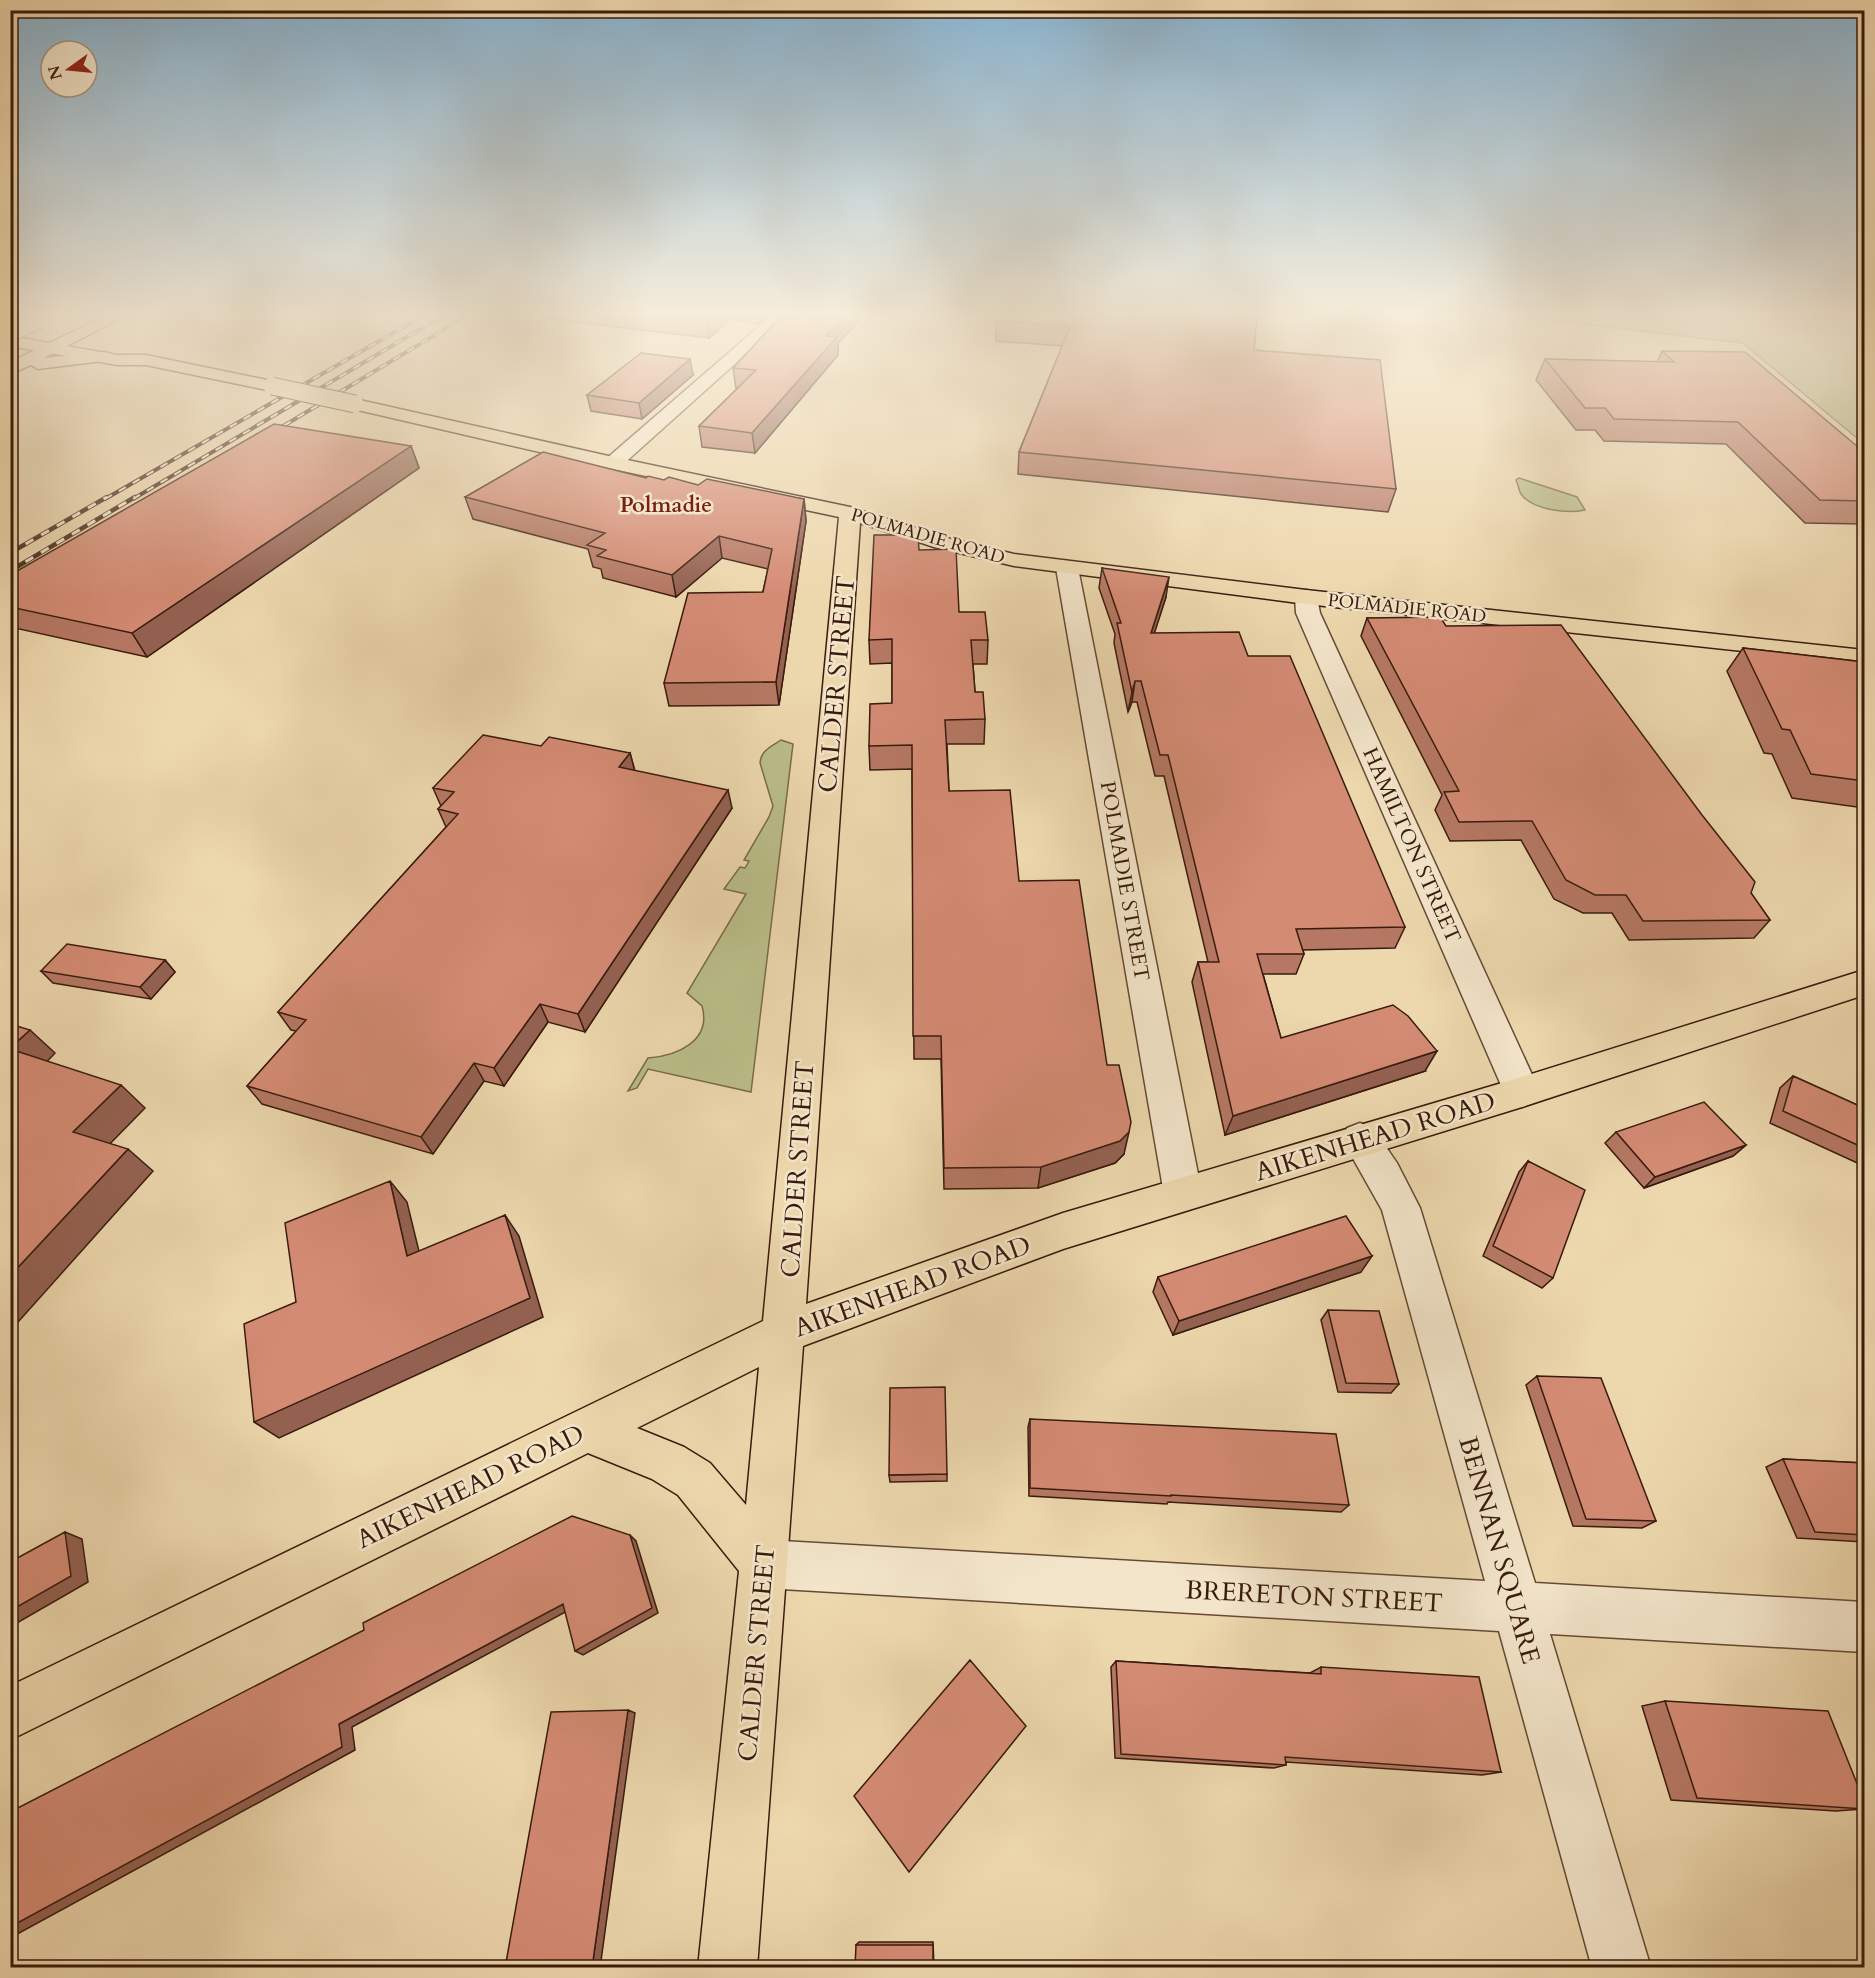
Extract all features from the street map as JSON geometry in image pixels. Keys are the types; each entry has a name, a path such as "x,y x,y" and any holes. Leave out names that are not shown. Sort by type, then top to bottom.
{"main road":[{"name":"POLMADIE ROAD","path":"383,410 613,463 850,513 977,553 1067,568 1306,597 1864,657"},
{"name":"CALDER STREET","path":"727,1968 764,1564 850,513"},
{"name":"AIKENHEAD ROAD","path":"10,1714 783,1333 1063,1231 1360,1139 1522,1092 1864,983"},
{"path":"585,1429 668,1463 694,1479 764,1564"}],"street":[{"path":"613,463 673,410"},
{"name":"POLMADIE STREET","path":"1067,568 1183,1194"},
{"name":"HAMILTON STREET","path":"1306,597 1308,613 1522,1092"},
{"name":"BENNAN SQUARE","path":"1360,1139 1384,1174 1401,1208 1622,1968"},
{"name":"BRERETON STREET","path":"764,1564 1864,1627"}],"green space":[{"path":"1824,410 1864,410 1864,444"},
{"path":"1519,478 1577,497 1585,510 1551,510 1533,504 1521,494 1516,480"},
{"path":"781,740 793,744 751,1092 648,1069 637,1088 628,1091 648,1058 680,1050 690,1044 702,1029 704,1018 702,1006 687,993 746,894 724,889 740,867 745,868 749,861 744,860 769,817 773,806 760,763 765,752"}],"building":[{"path":"715,410 772,410 752,433 699,426"},
{"path":"1036,410 1386,410 1396,489 1019,452"},
{"path":"1607,410 1814,410 1864,452 1864,501 1820,500 1738,422 1614,419"},
{"path":"274,424 411,446 132,633 10,607 10,575"},
{"path":"543,452 646,478 648,476 664,480 669,477 698,485 707,479 804,499 776,682 664,683 688,593 763,592 772,549 719,536 672,575 597,556 606,550 587,545 605,533 465,497"},
{"path":"874,535 918,535 919,550 956,549 959,612 985,612 988,640 971,640 975,692 983,692 985,719 945,720 949,791 1010,790 1019,881 1079,880 1107,1065 1119,1065 1131,1122 1129,1132 1120,1141 1041,1167 944,1168 941,1036 913,1036 912,745 869,746 870,704 892,703 892,639 869,640"},
{"path":"1102,568 1169,577 1151,633 1239,632 1248,656 1290,656 1405,927 1296,929 1304,954 1257,954 1281,1038 1393,1005 1408,1016 1437,1051 1233,1116 1198,962 1219,962 1168,755 1160,755 1141,681 1135,681 1132,692 1117,623 1121,623"},
{"path":"1440,617 1446,626 1561,625 1702,815 1755,882 1751,893 1770,920 1643,921 1626,895 1595,895 1566,880 1532,821 1459,822 1444,792 1459,791 1367,618"},
{"path":"1743,648 1864,662 1864,781 1811,774 1790,730 1782,729"},
{"path":"483,735 541,746 549,737 630,753 619,767 728,790 578,1014 540,1004 494,1068 474,1063 421,1137 247,1086 306,1020 278,1012 458,814 438,809 454,792 433,788"},
{"path":"67,944 165,960 140,987 41,971"},
{"path":"10,1024 30,1030 10,1048"},
{"path":"10,1049 121,1085 73,1132 128,1149 10,1276"},
{"path":"1793,1076 1864,1108 1864,1148 1783,1111"},
{"path":"1704,1102 1746,1145 1655,1177 1616,1132"},
{"path":"1528,1161 1585,1190 1553,1278 1493,1246"},
{"path":"390,1181 407,1256 505,1215 530,1298 254,1422 244,1324 296,1302 285,1223"},
{"path":"1346,1216 1372,1256 1179,1321 1158,1277"},
{"path":"1328,1310 1379,1311 1399,1384 1346,1383"},
{"path":"1537,1376 1601,1378 1656,1521 1586,1519"},
{"path":"945,1387 947,1474 889,1475 890,1388"},
{"path":"1030,1419 1336,1434 1349,1505 1030,1488"},
{"path":"1783,1459 1864,1463 1864,1535 1815,1532"},
{"path":"572,1516 630,1535 652,1608 575,1651 563,1604 339,1724 342,1747 10,1927 10,1812 364,1630 363,1623"},
{"path":"65,1532 71,1576 10,1611 10,1562"},
{"path":"970,1660 1026,1726 909,1872 854,1796"},
{"path":"1116,1661 1321,1674 1321,1667 1479,1677 1501,1772 1285,1757 1286,1765 1121,1754"},
{"path":"1665,1701 1828,1711 1864,1801 1864,1809 1697,1798"},
{"path":"628,1710 592,1968 505,1968 551,1712"},
{"path":"856,1945 933,1945 933,1968 855,1968"}],"railway":[{"path":"105,499 259,410"},
{"path":"133,499 283,410"},
{"path":"270,434 309,410"},
{"path":"10,553 107,497"},
{"path":"10,571 135,497"}],"district":[{"name":"Polmadie","path":"666,504"}]}
